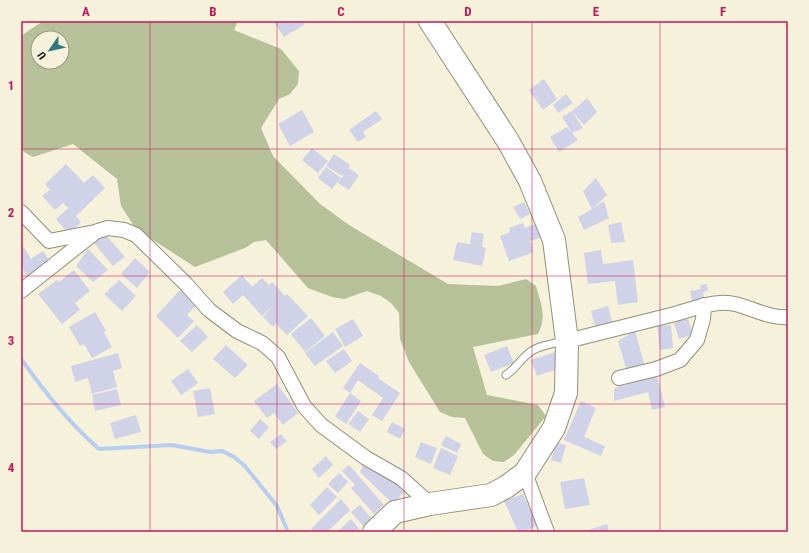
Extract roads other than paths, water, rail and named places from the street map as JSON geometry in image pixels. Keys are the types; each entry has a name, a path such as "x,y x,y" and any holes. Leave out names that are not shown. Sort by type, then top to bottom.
{"main road":[{"path":"374,532 395,512 430,504 490,495 506,487 525,473 554,428 566,394 567,341 554,240 530,181 508,141 430,21"}],"street":[{"path":"21,212 49,241 108,228 124,230 136,235 186,284 209,310 237,331 262,343 278,358 304,406 321,425 366,458 401,478 430,504"},
{"path":"21,291 95,232"},
{"path":"567,341 721,302 735,304 778,318 788,317"},
{"path":"620,378 656,369 680,360 697,340 703,319 704,306"},
{"path":"525,473 547,532"}],"lane":[{"path":"506,375 514,369 530,352 541,347 567,341"}],"waterway":[{"path":"21,359 58,407 99,449 172,445 210,452 222,451 234,457 244,465 277,506 288,532"}]}
